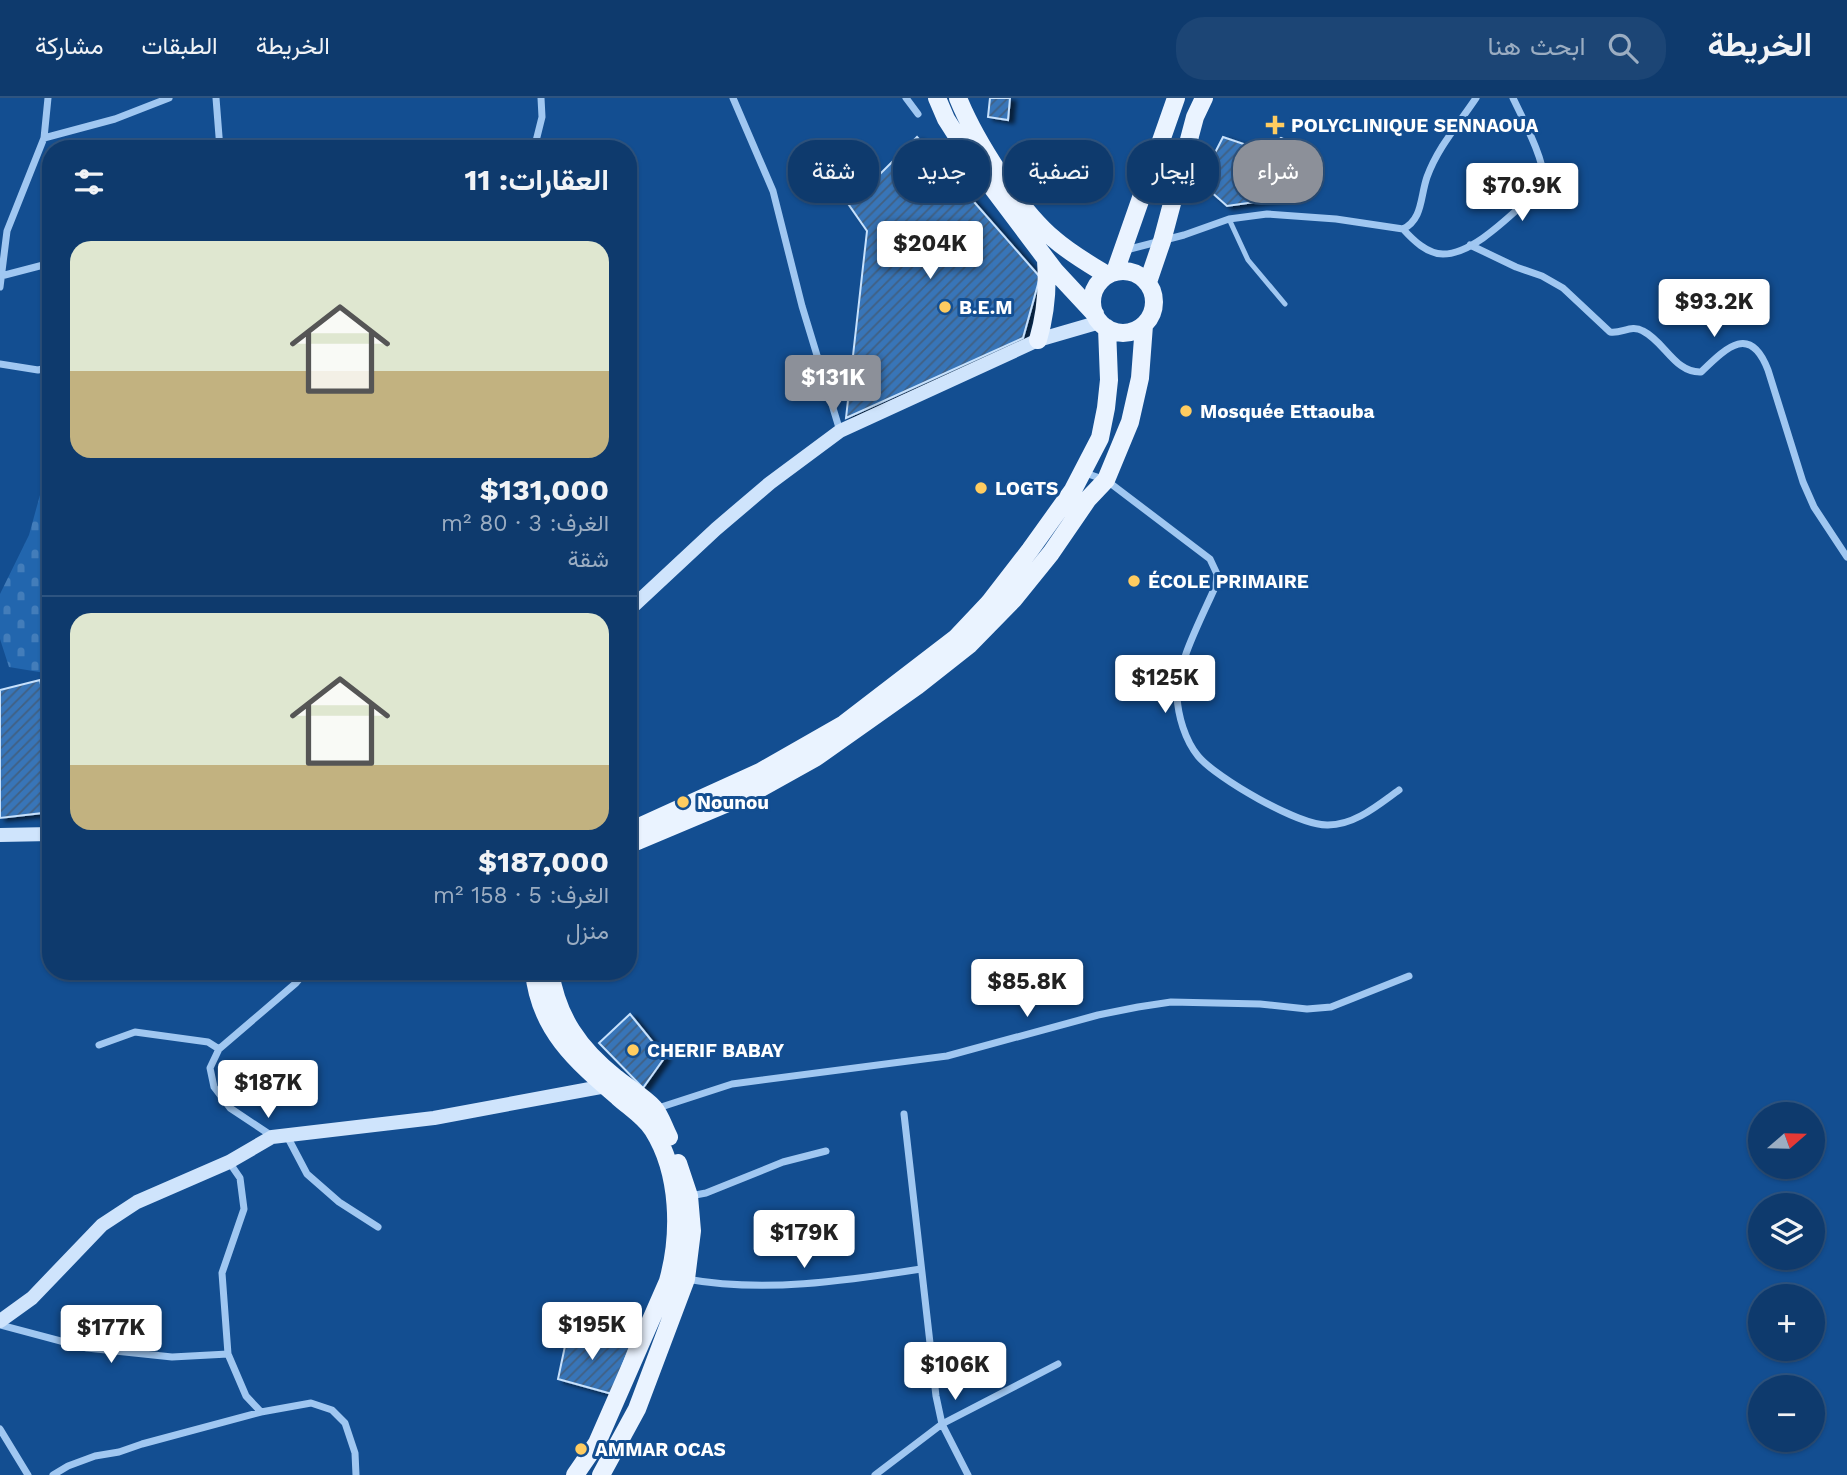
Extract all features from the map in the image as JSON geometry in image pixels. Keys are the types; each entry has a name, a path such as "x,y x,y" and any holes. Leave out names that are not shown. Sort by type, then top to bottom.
{"main road":[{"path":"937,98 946,119 976,166 1046,260 1101,321 1126,332 1144,325"},
{"path":"637,841 754,792 815,758 917,686 969,645 1013,600 1051,553 1088,499 1106,480 1130,422 1140,378 1144,325 1154,308 1154,299 1147,282 1129,271 1111,274 1055,241 1042,229 994,164 958,98"},
{"path":"637,828 760,772 844,724 956,638 989,603 1030,550 1073,490 1100,438 1108,380 1101,321 1093,297 1096,288 1111,274 1122,251 1176,98"},
{"path":"1147,282 1162,242 1195,117 1204,98"},
{"path":"1038,340 1047,296 1046,260"},
{"path":"535,980 547,1023 568,1049 653,1129 672,1178 676,1201 675,1255 668,1281 597,1443 575,1475"},
{"path":"551,980 561,1015 580,1044 608,1072 655,1109 673,1146 690,1196 692,1231 686,1279 637,1409 601,1475"}],"street":[{"path":"48,98 44,138 115,119 169,98"},
{"path":"216,98 219,140"},
{"path":"536,140 542,117 541,98"},
{"path":"733,98 773,191 802,306 840,431"},
{"path":"906,98 918,114"},
{"path":"1122,251 1162,242 1229,219 1267,214 1336,219 1402,229 1417,218 1426,179 1438,152 1476,98"},
{"path":"1402,229 1417,244 1441,254 1479,241 1537,192 1543,183 1543,172 1535,146 1513,98"},
{"path":"0,287 7,231 42,143"},
{"path":"1470,246 1542,276 1563,288 1610,332 1616,333 1634,327 1645,331 1682,367 1691,372 1701,372 1724,348 1742,344 1754,346 1762,353 1799,470 1814,507 1847,556"},
{"path":"1,276 42,265"},
{"path":"637,603 752,499 840,431 1038,340 1101,321"},
{"path":"0,364 42,369"},
{"path":"1082,471 1106,480 1181,535 1214,565 1216,585 1178,677 1180,718 1197,755 1228,782 1294,816 1325,825 1343,824 1368,812 1399,790"},
{"path":"0,835 42,834"},
{"path":"655,1109 732,1084 947,1056 1098,1015 1171,1002 1259,1004 1307,1009 1331,1007 1409,976"},
{"path":"298,980 219,1049 210,1068 214,1087 230,1108 280,1136 307,1174 339,1202 378,1227"},
{"path":"99,1045 135,1032 208,1042 219,1049"},
{"path":"0,1323 32,1298 102,1225 137,1202 229,1162 280,1136 434,1118 606,1087"},
{"path":"904,1114 936,1395 942,1424 968,1475"},
{"path":"690,1196 706,1193 804,1155 826,1151"},
{"path":"229,1162 240,1178 244,1209 222,1273 228,1353 246,1395 261,1412"},
{"path":"686,1279 716,1284 789,1286 921,1269"},
{"path":"0,1323 87,1348 172,1357 228,1353"},
{"path":"875,1475 942,1424 1058,1364"},
{"path":"54,1475 68,1466 95,1456 119,1452 261,1412 311,1403 332,1410 345,1423 355,1453 356,1475"},
{"path":"0,1429 28,1475"}],"lane":[{"path":"1229,219 1248,260 1285,304"}],"green space":[{"path":"42,488 42,672 9,667 0,639 0,594 29,535"}],"building":[{"path":"990,98 1010,98 1008,120 988,117"},
{"path":"1223,137 1233,140 1233,203 1248,203 1227,206 1219,199 1219,145"},
{"name":"B.E.M","path":"893,161 893,203 975,203 1040,277 1023,338 846,418 867,231 849,205 879,203 879,175"},
{"path":"40,680 42,813 0,818 0,690"},
{"name":"CHERIF BABAY","path":"630,1014 665,1057 643,1088 599,1043"},
{"path":"568,1332 630,1346 612,1394 558,1379"}],"place":[{"name":"POLYCLINIQUE SENNAOUA","path":"1275,125"},
{"name":"B.E.M","path":"945,307"},
{"name":"Mosquée Ettaouba","path":"1186,411"},
{"name":"LOGTS","path":"981,488"},
{"name":"ÉCOLE PRIMAIRE","path":"1134,581"},
{"name":"Nounou","path":"683,802"},
{"name":"CHERIF BABAY","path":"633,1050"},
{"name":"AMMAR OCAS","path":"581,1449"}]}
